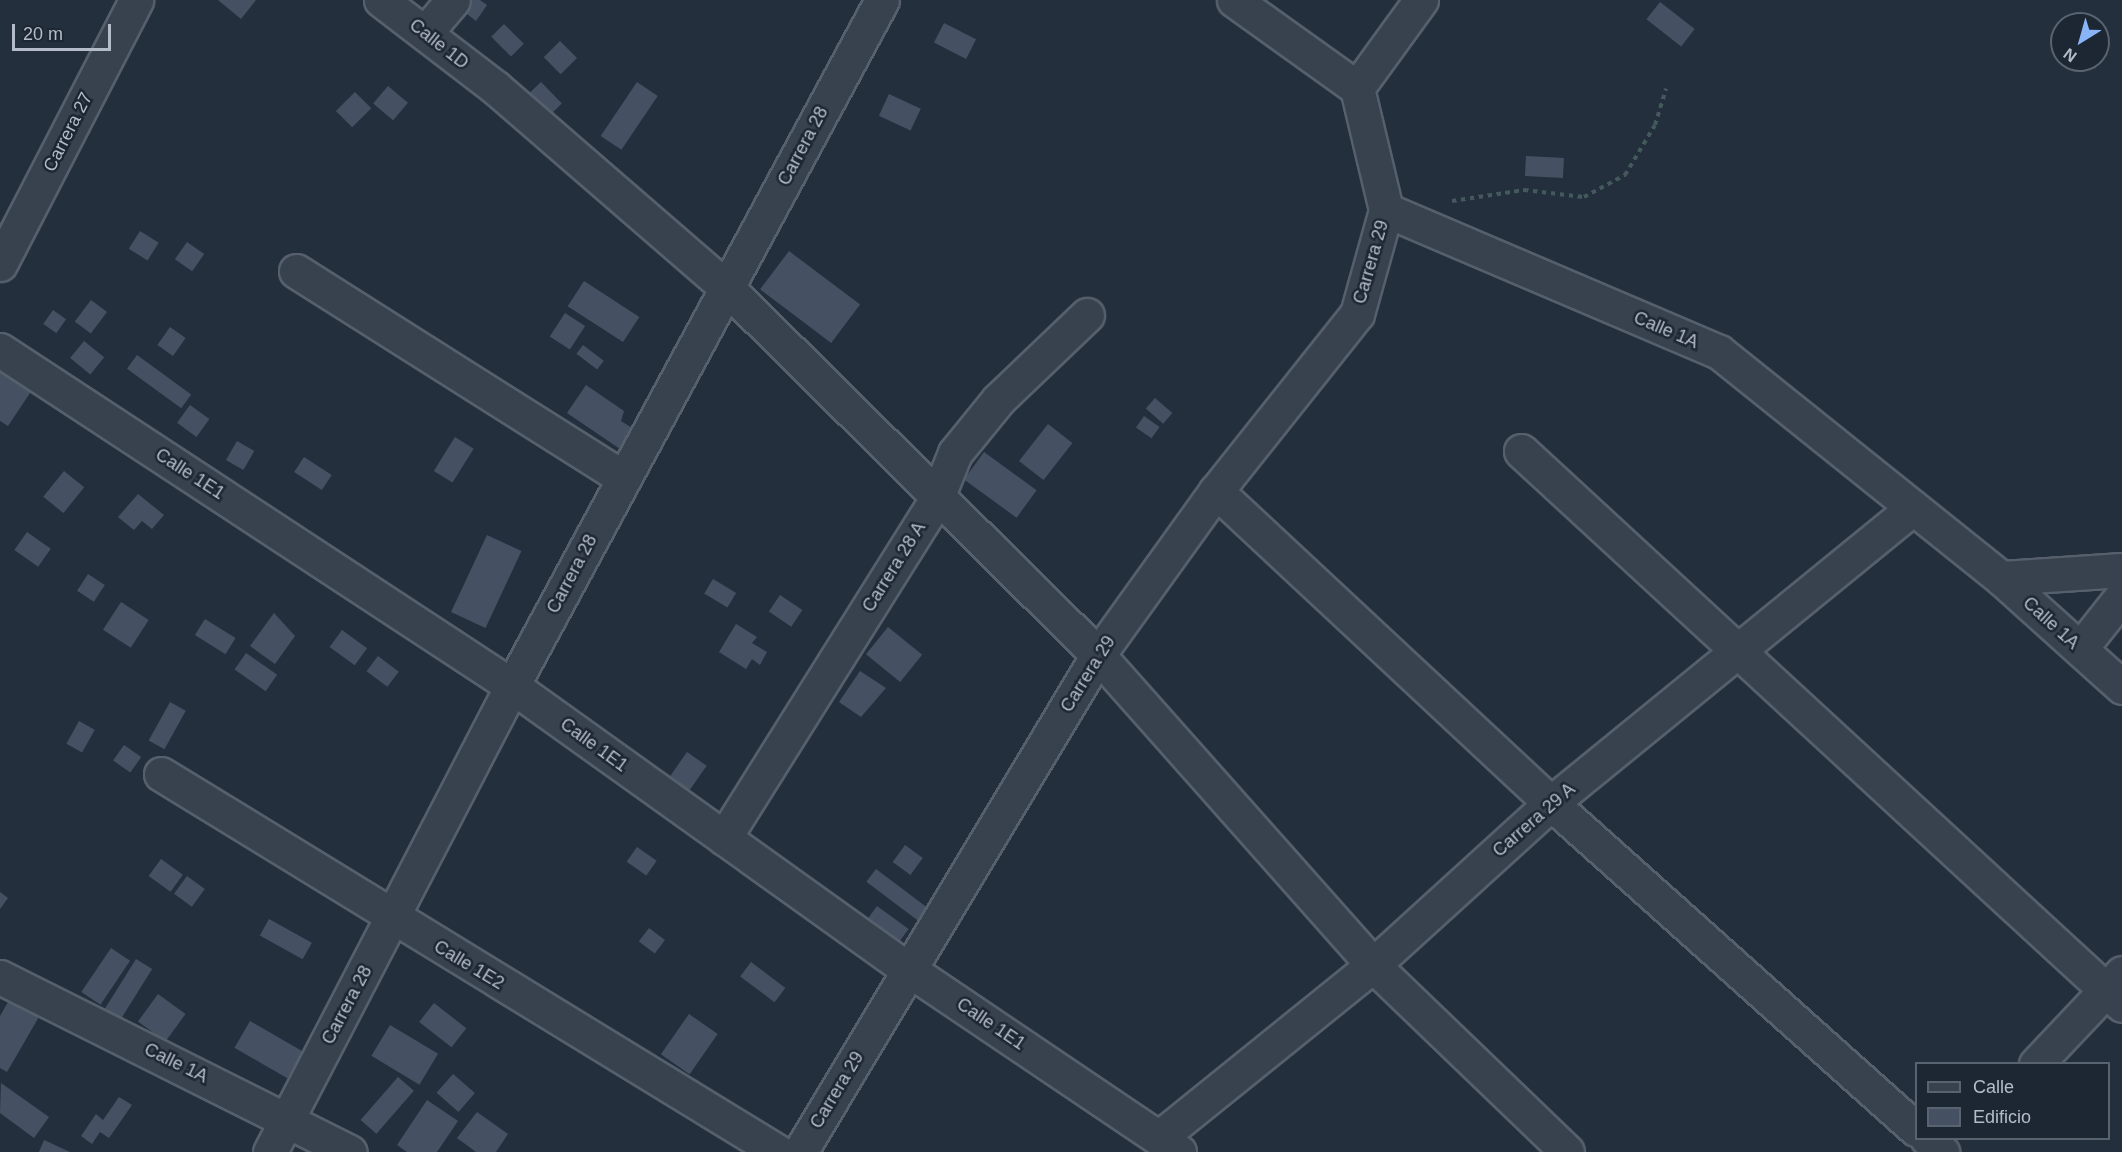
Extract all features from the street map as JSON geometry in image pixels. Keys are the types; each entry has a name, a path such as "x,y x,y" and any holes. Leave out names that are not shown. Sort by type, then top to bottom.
{"street":[{"name":"Carrera 27","path":"0,264 136,0"},
{"name":"Calle 1D","path":"381,0 496,88 727,288 936,500 1098,655 1373,965 1567,1152"},
{"path":"425,33 453,0"},
{"name":"Carrera 28","path":"270,1152 512,686 882,0"},
{"path":"1234,0 1357,88 1386,210"},
{"path":"1357,88 1421,0"},
{"name":"Carrera 29","path":"800,1152 1098,655 1216,491 1357,314 1386,210"},
{"name":"Calle 1A","path":"1386,210 1719,352 2001,578 2122,687"},
{"path":"296,271 624,478"},
{"name":"Carrera 28 A","path":"723,838 936,500 955,453 969,435 1086,315"},
{"name":"Calle 1E1","path":"0,350 512,686 908,969 1169,1145"},
{"path":"1521,451 1736,652 2117,989 2038,1062"},
{"path":"1216,491 1551,804 1915,1127"},
{"name":"Carrera 29 A","path":"1169,1145 1551,804 1913,508"},
{"path":"2001,578 2122,570"},
{"path":"2080,649 2122,596"},
{"name":"Calle 1E2","path":"162,774 393,919 778,1152"},
{"name":"Calle 1A","path":"0,977 287,1118 350,1152"},
{"path":"1929,1140 1942,1152"},
{"path":"1951,1152 1962,1140"}],"path":[{"path":"1443,202 1524,190 1584,197 1625,175 1655,125 1666,89"}],"building":[{"path":"218,0 256,0 241,19"},
{"path":"463,0 480,0 487,5 476,21 458,7"},
{"path":"1660,2 1695,29 1681,46 1646,19"},
{"path":"944,23 976,39 966,59 934,43"},
{"path":"504,24 524,44 511,57 491,37"},
{"path":"560,41 577,58 561,74 544,57"},
{"path":"541,82 562,104 550,115 529,93"},
{"path":"637,82 658,96 621,150 601,136"},
{"path":"388,86 408,103 393,120 373,104"},
{"path":"355,92 371,108 352,127 336,111"},
{"path":"889,94 921,109 911,131 879,116"},
{"path":"1526,156 1564,158 1563,178 1525,176"},
{"path":"140,231 159,243 148,260 129,249"},
{"path":"187,242 204,254 192,271 175,259"},
{"path":"789,251 860,305 831,343 760,289"},
{"path":"584,281 639,317 623,342 568,306"},
{"path":"91,300 107,312 91,334 75,322"},
{"path":"53,310 66,319 56,333 43,324"},
{"path":"565,313 585,326 570,350 550,336"},
{"path":"170,327 186,338 173,356 157,345"},
{"path":"84,341 104,357 90,374 70,358"},
{"path":"583,345 604,361 597,369 576,354"},
{"path":"137,355 191,394 181,408 127,369"},
{"path":"0,368 32,390 8,426 0,421"},
{"path":"586,385 624,411 621,421 637,431 623,451 567,413"},
{"path":"1155,398 1172,413 1163,424 1146,409"},
{"path":"190,405 209,419 196,437 177,423"},
{"path":"1144,416 1160,427 1152,438 1136,427"},
{"path":"1048,424 1072,443 1043,480 1019,461"},
{"path":"455,437 474,449 452,483 434,471"},
{"path":"237,441 254,451 243,470 226,460"},
{"path":"984,452 1037,490 1017,518 964,480"},
{"path":"304,457 332,475 322,490 294,472"},
{"path":"64,471 84,487 63,513 43,497"},
{"path":"138,494 164,515 152,529 142,521 134,530 118,517"},
{"path":"27,532 51,549 38,567 14,550"},
{"path":"487,535 521,551 486,628 451,612"},
{"path":"88,574 105,585 94,602 77,591"},
{"path":"713,579 736,593 727,607 704,594"},
{"path":"780,595 802,610 791,627 769,612"},
{"path":"121,602 149,620 131,648 103,630"},
{"path":"274,613 295,636 275,664 250,646"},
{"path":"205,619 236,638 225,654 195,635"},
{"path":"736,624 757,637 752,643 767,652 760,665 752,659 746,669 719,652"},
{"path":"888,627 922,655 900,682 866,654"},
{"path":"342,630 367,648 355,665 330,647"},
{"path":"246,653 277,675 266,691 235,669"},
{"path":"378,656 399,672 387,687 367,671"},
{"path":"860,671 886,688 861,717 839,702"},
{"path":"170,702 186,711 164,749 149,740"},
{"path":"79,721 95,730 82,752 66,744"},
{"path":"124,745 141,757 130,773 113,761"},
{"path":"687,752 707,766 684,798 665,784"},
{"path":"905,845 923,858 910,875 893,862"},
{"path":"637,847 657,861 646,876 627,862"},
{"path":"161,859 183,875 170,892 149,876"},
{"path":"876,869 931,911 921,923 866,882"},
{"path":"187,876 205,889 192,907 174,894"},
{"path":"0,892 8,898 0,909"},
{"path":"877,906 909,929 894,948 863,925"},
{"path":"269,919 312,943 303,959 260,936"},
{"path":"649,928 665,940 655,954 639,942"},
{"path":"111,948 130,961 100,1005 81,992"},
{"path":"136,959 152,969 119,1022 103,1012"},
{"path":"751,962 785,988 775,1002 740,976"},
{"path":"158,994 186,1014 166,1041 138,1022"},
{"path":"11,997 40,1015 7,1072 0,1068 0,1016"},
{"path":"434,1003 466,1028 452,1047 419,1022"},
{"path":"689,1014 718,1034 690,1074 661,1054"},
{"path":"250,1021 303,1052 287,1078 235,1048"},
{"path":"390,1025 438,1054 419,1085 371,1056"},
{"path":"453,1074 475,1093 458,1112 437,1093"},
{"path":"398,1077 414,1091 376,1134 361,1120"},
{"path":"1,1083 49,1117 34,1138 0,1113"},
{"path":"119,1097 132,1105 109,1138 100,1132 92,1144 81,1136 96,1114 103,1120"},
{"path":"427,1100 458,1121 437,1152 407,1152 397,1145"},
{"path":"477,1112 508,1134 496,1152 476,1152 457,1138"},
{"path":"44,1140 70,1152 39,1152"}]}
